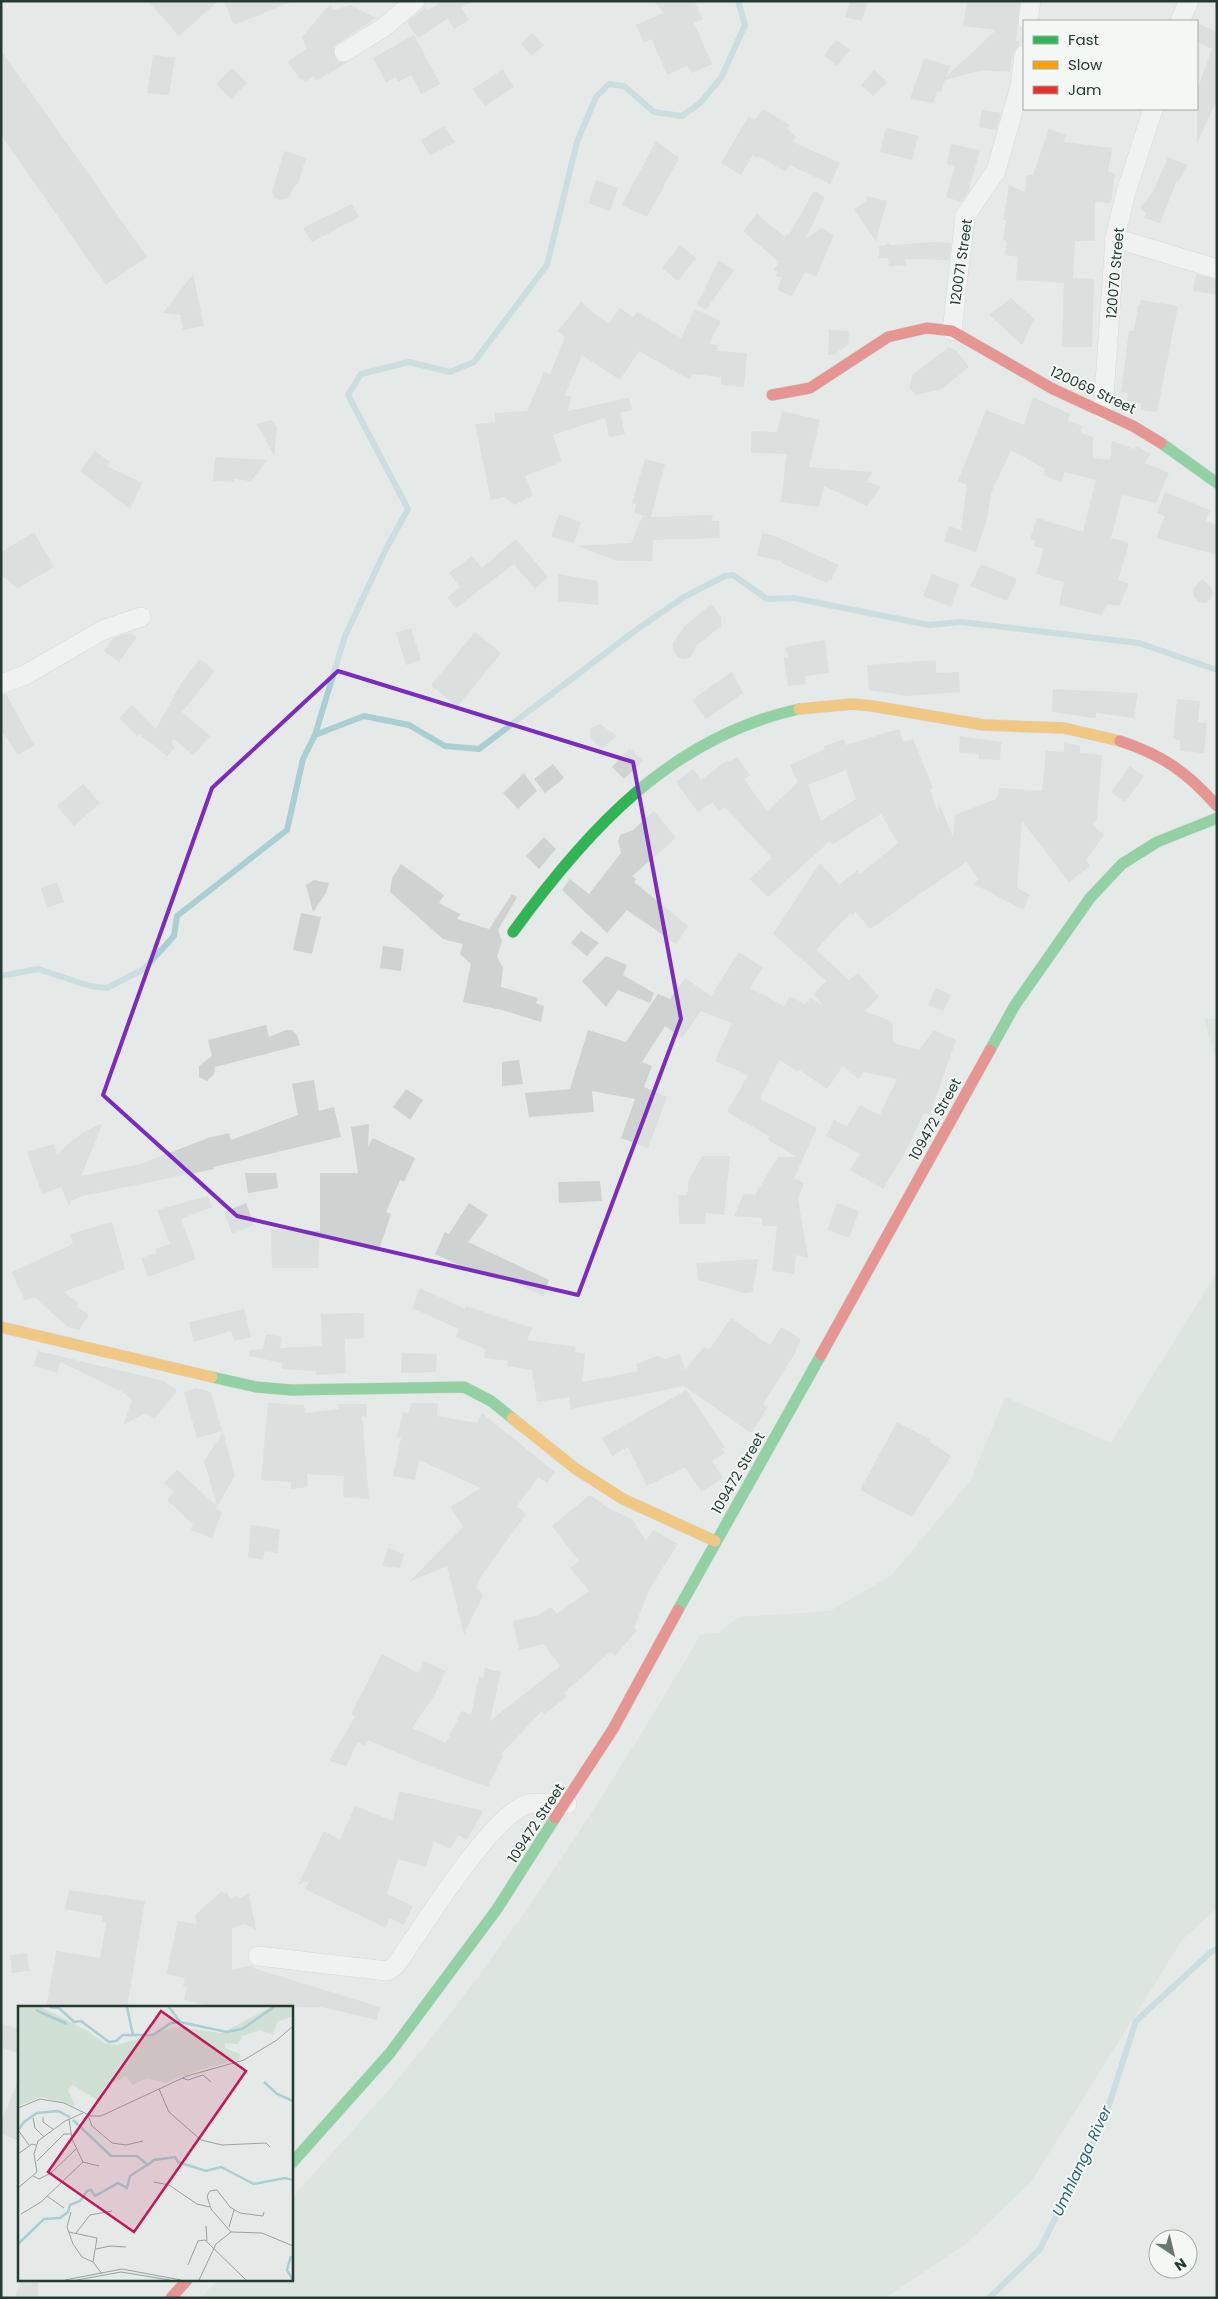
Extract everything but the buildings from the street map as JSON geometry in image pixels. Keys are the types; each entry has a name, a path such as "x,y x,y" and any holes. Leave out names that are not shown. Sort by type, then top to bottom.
{"street":[{"path":"344,52 383,28 415,1"},
{"path":"1028,20 1031,1"},
{"path":"1180,20 1188,1"},
{"name":"120071 Street","path":"952,331 965,216 996,171 1020,86 1023,63"},
{"name":"120070 Street","path":"1103,411 1116,238 1126,192 1153,110"},
{"path":"1116,238 1217,269"},
{"path":"772,395 810,388 888,337 927,328 952,331"},
{"name":"120069 Street","path":"952,331 1053,389 1133,426 1168,447 1217,484"},
{"path":"1,684 24,675 103,630 141,617"},
{"path":"513,932 571,854 649,779 684,756 765,716 804,707 852,704 1004,727 1064,728 1113,739 1159,756 1191,778 1217,806"},
{"name":"109472 Street","path":"292,2163 390,2053 497,1909 567,1804 613,1729 715,1541 761,1464 1015,1005 1062,935 1090,898 1122,864 1157,842 1217,818"},
{"path":"1,1327 256,1386 292,1390 464,1387 490,1401 576,1469 623,1499 715,1541"},
{"path":"258,1956 387,1970 394,1966 431,1910 496,1828 528,1804 567,1804"},
{"path":"171,2298 185,2282"}],"highlighted area":[{"path":"338,671 633,762 681,1019 578,1295 237,1216 103,1095 212,788"}],"green space":[{"path":"1204,1019 1217,1019 1217,1064"},
{"path":"1217,1272 1217,1908 1182,1940 1031,2182 967,2243 885,2298 201,2298 216,2282 292,2282 292,2198 397,2080 439,2028 520,1919 595,1807 701,1634 718,1633 739,1617 830,1611 892,1575 971,1480 1005,1397 1111,1443"}],"waterway":[{"path":"315,735 345,636 386,549 408,509 348,395 361,374 409,362 450,372 474,362 547,265 577,142 596,97 609,84 624,86 654,112 682,116 699,104 721,78 745,25 738,1"},
{"path":"1,976 38,969 90,986 107,988 144,969 174,936 177,916 287,830 303,759 315,735 364,716 409,725 445,746 479,749 636,630 684,597 725,576 733,575 767,599 794,598 929,625 961,622 1139,643 1217,670"},
{"name":"Umhlanga River","path":"989,2298 1040,2249 1104,2120 1136,2021 1211,1952 1217,1949"}],"traffic: fast":[{"path":"1161,443 1217,483"},
{"path":"513,932 571,858 602,824 636,793 672,765 711,741 753,722 799,709"},
{"path":"990,1050 1015,1005 1090,898 1122,864 1157,842 1217,818"},
{"path":"678,1610 821,1355"},
{"path":"212,1377 256,1387 292,1390 464,1387 491,1401 512,1418"},
{"path":"292,2163 390,2053 497,1909 555,1818"}],"traffic: slow":[{"path":"799,709 853,704 984,725 1064,728 1120,741"},
{"path":"1,1327 212,1377"},
{"path":"512,1418 576,1469 623,1499 715,1541"}],"traffic: jam":[{"path":"772,395 810,388 888,337 927,328 952,331 1053,389 1133,426 1161,443"},
{"path":"1120,741 1149,752 1174,766 1196,784 1217,806"},
{"path":"821,1355 990,1050"},
{"path":"555,1818 613,1729 678,1610"},
{"path":"171,2298 185,2282"}]}
